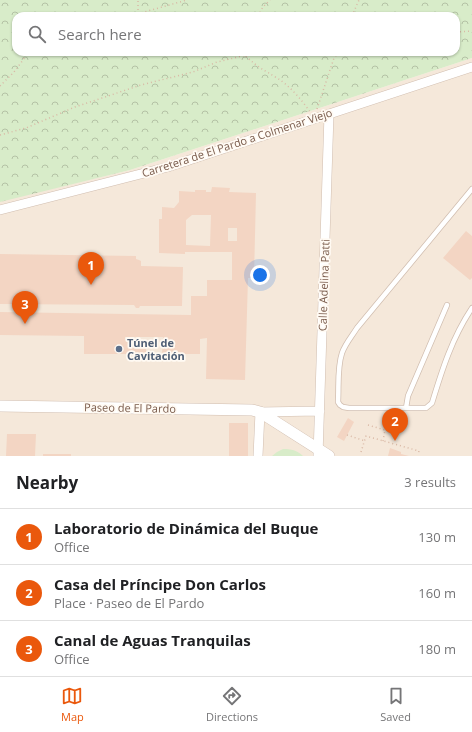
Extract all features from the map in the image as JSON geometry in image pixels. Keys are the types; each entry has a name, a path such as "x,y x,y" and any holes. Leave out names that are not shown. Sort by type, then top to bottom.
{"street":[{"name":"Carretera de El Pardo a Colmenar Viejo","path":"0,210 168,167 472,67"},
{"name":"Calle Adelina Patti","path":"319,453 329,114"},
{"name":"Paseo de El Pardo","path":"0,406 233,409 260,412 320,411"},
{"name":"Paseo de El Pardo","path":"260,412 319,453 329,456"},
{"path":"258,456 260,412"}],"lane":[{"path":"472,189 357,328 345,345 339,373 338,402 340,405 349,408 426,408 432,403 446,357 458,330 472,308"},
{"path":"406,408 408,396 447,305"}],"path":[{"path":"138,0 138,12"},
{"path":"145,12 186,0"},
{"path":"260,12 270,0"},
{"path":"354,12 359,0"},
{"path":"460,32 472,31"},
{"path":"0,86 14,72 26,56"},
{"path":"0,135 26,128 75,107 140,85 193,72 217,62 246,56 262,70 278,78 300,97 314,119"},
{"path":"314,119 336,56"},
{"path":"368,425 385,430 383,441"},
{"path":"347,435 365,441"},
{"path":"361,452 366,436 419,451 418,454"}],"shaded area":[{"path":"472,58 472,456 0,456 0,201 130,170"}],"green space":[{"path":"0,0 472,0 472,58 130,170 0,202"},
{"path":"283,449 294,450 303,456 272,456"}],"building":[{"path":"212,187 230,188 229,192 256,193 254,278 248,278 245,380 206,379 207,338 200,339 200,354 162,354 163,337 125,337 125,340 132,341 131,344 146,344 146,354 84,354 84,336 0,335 0,312 191,315 191,296 207,296 207,280 232,280 232,252 185,252 185,254 159,253 159,219 162,219 162,207 174,208 179,202 179,191 195,192 195,190 206,190 206,192 211,192","holes":["192,215 211,215 210,246 186,245 186,220","228,228 237,228 237,241 228,241"]},
{"path":"466,231 472,236 472,278 470,280 443,258"},
{"path":"0,254 136,256 136,259 141,261 141,266 183,267 182,306 140,306 139,308 136,308 134,305 0,304"},
{"path":"348,418 354,422 344,441 337,437"},
{"path":"229,423 248,423 248,456 229,456"},
{"path":"7,434 36,434 35,456 6,456"},
{"path":"390,448 401,452 401,454 409,456 388,456"},
{"path":"43,454 71,454 71,456 43,456"}],"place":[{"name":"Laboratorio de Dinámica del Buque","path":"91,285"},
{"name":"Canal de Aguas Tranquilas","path":"25,324"},
{"name":"Túnel de Cavitación","path":"119,349"},
{"name":"Casa del Príncipe Don Carlos","path":"395,441"}]}
